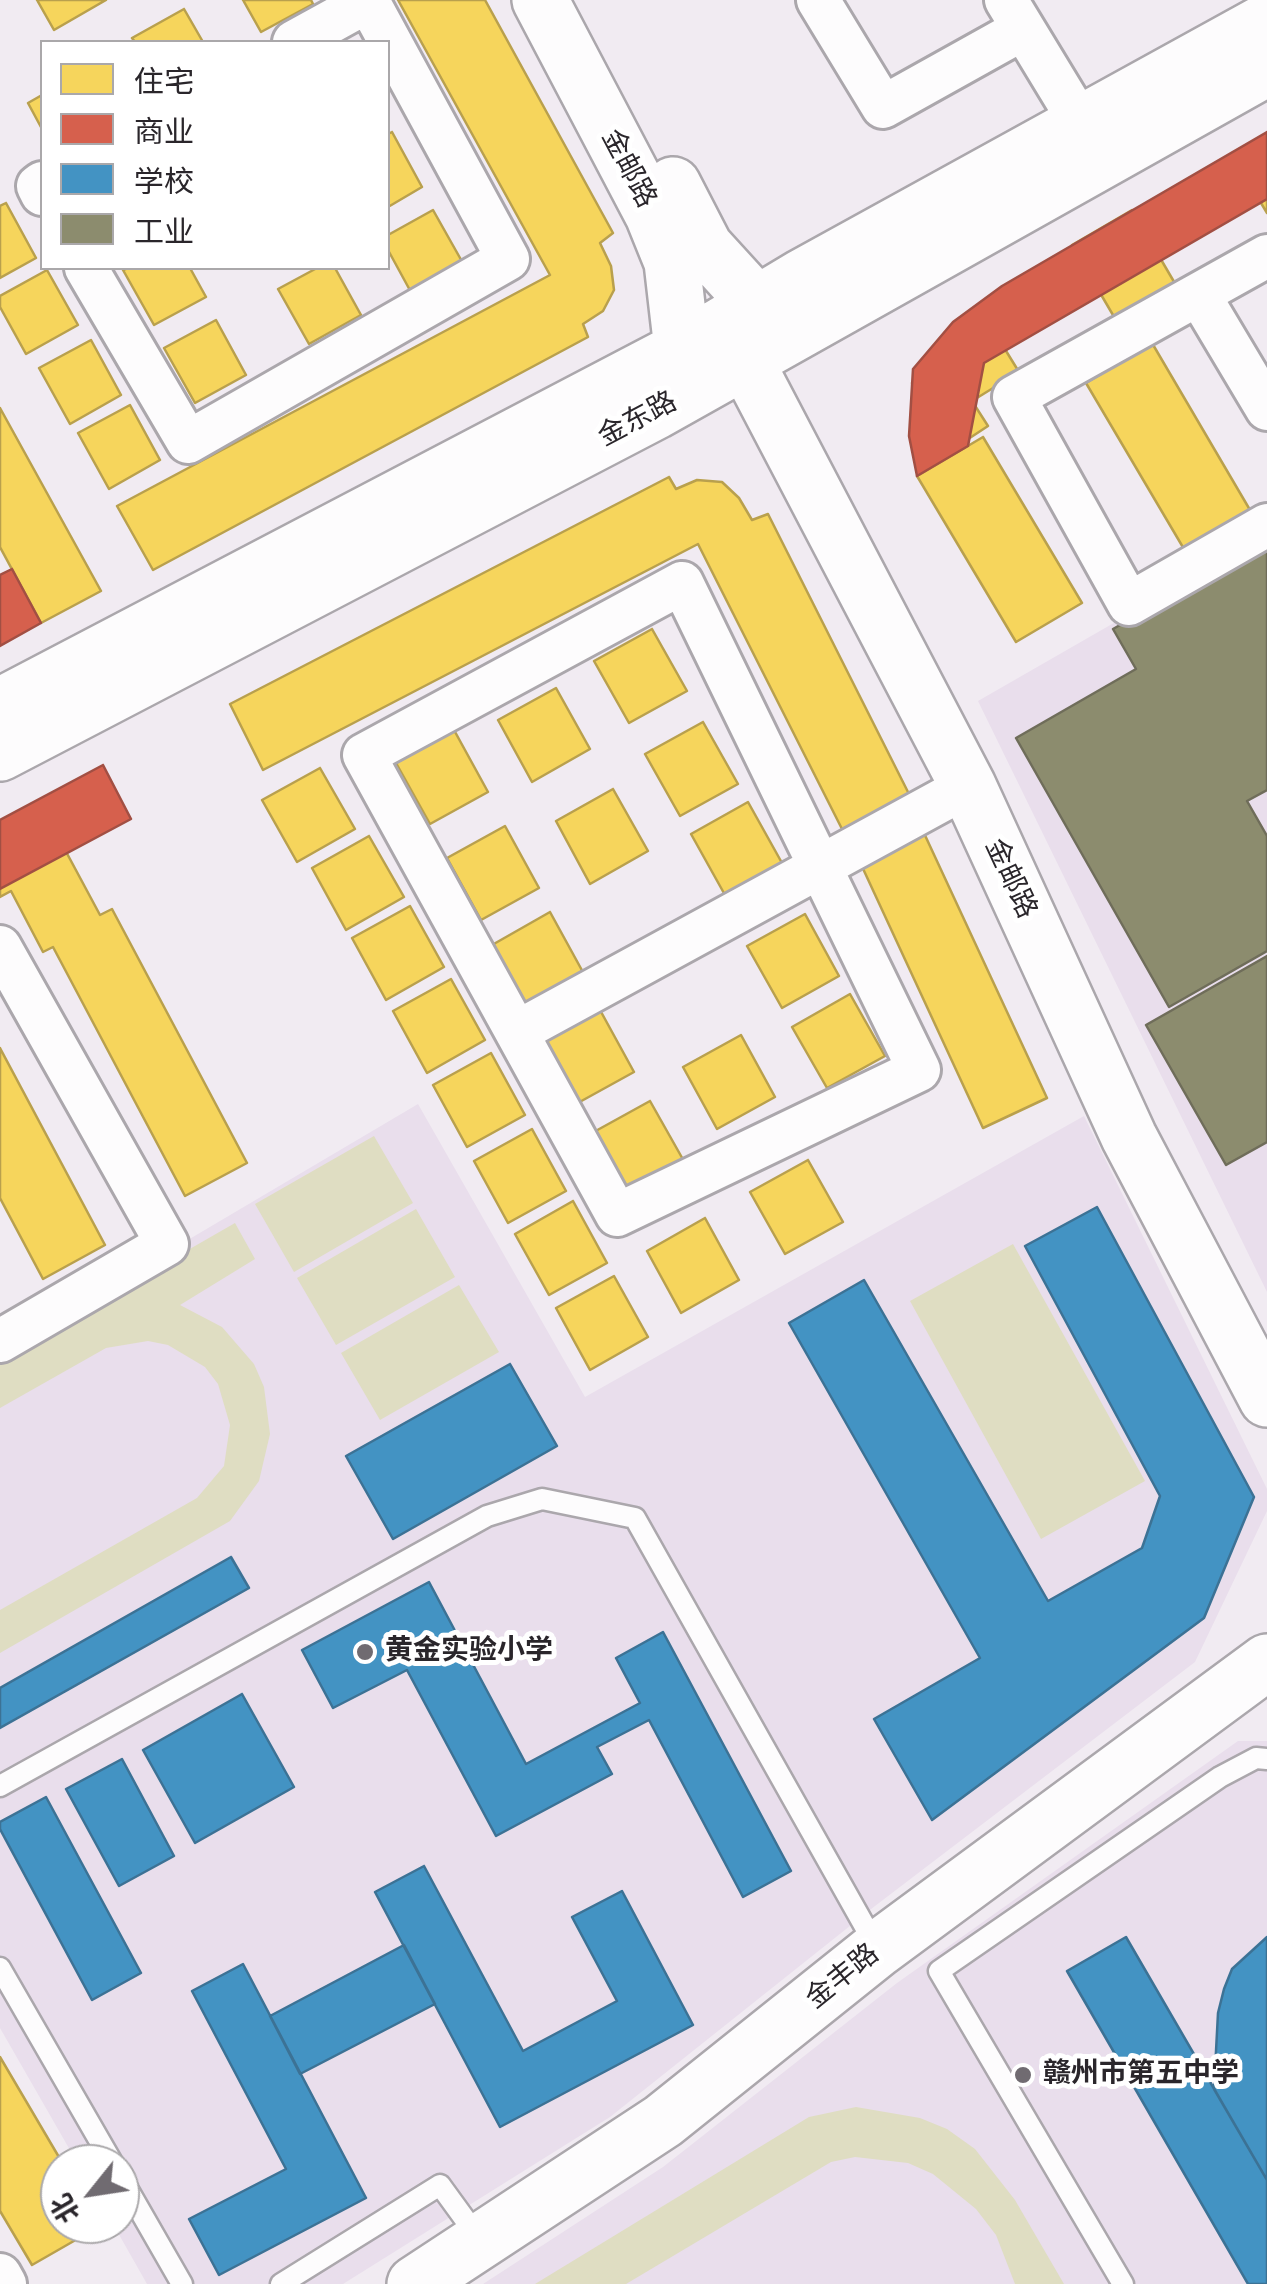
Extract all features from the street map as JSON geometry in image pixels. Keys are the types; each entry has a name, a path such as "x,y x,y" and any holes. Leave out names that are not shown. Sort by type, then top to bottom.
{"street":[{"path":"87,270 188,442 508,259 369,0 298,40"},
{"name":"金邮路","path":"540,0 653,216 672,262 682,349"},
{"name":"金邮路","path":"578,0 705,248 757,304"},
{"path":"818,0 883,107 1015,15 1080,122"},
{"name":"金东路","path":"0,706 682,349 1080,122 1267,22"},
{"name":"金东路","path":"0,754 746,362 1267,68"},
{"path":"1267,256 1014,397 1129,604 1267,525"},
{"path":"1199,295 1267,409"},
{"name":"金邮路","path":"746,362 968,786 1129,1137 1267,1399"},
{"path":"682,583 822,865 919,1070 617,1216 364,755 682,583"},
{"path":"517,1032 968,786"},
{"path":"0,947 168,1244 0,1341"},
{"name":"金丰路","path":"415,2284 663,2122 878,1949 1267,1662"},
{"path":"0,2275 5,2284"}],"lane":[{"path":"0,1786 487,1516 542,1499 635,1518 878,1949"},
{"path":"1123,2284 939,1972 1220,1777 1256,1758 1267,1760"},
{"path":"0,1968 101,2144"},
{"path":"280,2284 440,2186 481,2242"},
{"path":"140,2211 182,2284"}],"shaded area":[{"path":"1267,535 1267,1292 978,701"},
{"name":"黄金实验小学","path":"418,1104 585,1397 1084,1116 1267,1489 1267,1511 1195,1662 875,1906 610,2117 343,2284 147,2284 124,2244 140,2244 140,2144 67,2144 0,2028 0,1351"},
{"path":"374,1136 413,1203 294,1272 255,1204"},
{"path":"416,1209 455,1277 336,1345 297,1278"},
{"path":"235,1223 255,1259 180,1305 222,1327 254,1364 264,1387 270,1434 259,1481 230,1521 0,1653 0,1610 197,1498 224,1466 230,1425 218,1384 205,1367 168,1345 148,1341 106,1348 0,1408 0,1358"},
{"path":"1013,1244 1145,1481 1041,1539 910,1301"},
{"path":"459,1285 499,1352 380,1420 341,1353"},
{"name":"赣州市第五中学","path":"1238,1741 1267,1741 1267,2284 483,2284 663,2167 897,1983"},
{"path":"856,2107 920,2118 947,2129 975,2149 1015,2200 1064,2284 1015,2284 996,2235 976,2209 933,2174 908,2163 855,2157 831,2162 626,2284 535,2284 809,2117"}],"building: 住宅":[{"path":"37,0 106,0 54,30"},
{"path":"243,0 311,0 313,4 261,32"},
{"path":"398,0 485,0 613,233 600,243 611,266 614,290 603,311 583,324 588,337 153,570 117,506 550,275"},
{"path":"184,9 202,40 134,40"},
{"path":"40,96 40,125 28,103"},
{"path":"390,133 422,187 390,206"},
{"path":"1267,136 1267,213 1233,156"},
{"path":"6,203 36,258 0,278 0,206"},
{"path":"433,210 464,265 412,294 390,254 390,234"},
{"path":"1132,210 1180,292 1120,327 1072,245"},
{"path":"47,270 78,325 26,354 0,307 0,296"},
{"path":"123,270 191,270 206,297 154,325"},
{"path":"313,270 336,270 361,315 309,344 278,289"},
{"path":"216,320 246,375 195,403 164,348"},
{"path":"995,333 1019,372 972,401 988,426 953,449 912,383"},
{"path":"91,340 121,395 70,424 39,368"},
{"path":"1152,343 1250,510 1184,549 1086,383"},
{"path":"130,405 160,460 109,489 78,433"},
{"path":"0,408 101,591 41,623 0,547"},
{"path":"983,437 1082,603 1016,642 917,476"},
{"path":"669,477 676,489 697,480 722,482 739,498 752,520 768,514 910,796 842,829 698,544 263,770 230,704"},
{"path":"652,629 687,691 629,723 594,661"},
{"path":"556,688 590,749 532,782 498,720"},
{"path":"703,722 738,784 680,816 645,754"},
{"path":"454,730 488,792 430,824 396,763"},
{"path":"320,768 355,829 297,862 262,800"},
{"path":"613,789 648,851 590,884 556,821"},
{"path":"748,802 782,863 725,895 691,834"},
{"path":"41,805 100,915 112,909 247,1163 185,1196 53,947 43,952 11,891 0,897 0,827"},
{"path":"505,826 539,888 481,920 447,858"},
{"path":"923,831 1047,1098 983,1128 859,860"},
{"path":"369,836 404,897 346,930 312,868"},
{"path":"410,906 444,967 386,1000 352,938"},
{"path":"550,912 584,974 526,1006 492,945"},
{"path":"805,914 839,976 782,1008 747,946"},
{"path":"451,979 485,1040 427,1073 393,1011"},
{"path":"850,994 885,1056 827,1088 792,1027"},
{"path":"600,1010 634,1072 576,1104 542,1042"},
{"path":"741,1035 775,1097 717,1129 683,1067"},
{"path":"0,1048 105,1245 43,1279 0,1198"},
{"path":"491,1053 525,1115 467,1147 433,1085"},
{"path":"650,1101 685,1163 627,1195 592,1133"},
{"path":"532,1129 566,1191 508,1223 474,1161"},
{"path":"808,1160 843,1222 785,1254 750,1192"},
{"path":"573,1201 607,1263 549,1295 515,1234"},
{"path":"705,1218 739,1280 681,1313 647,1251"},
{"path":"614,1276 648,1337 590,1370 556,1308"},
{"path":"0,2057 51,2144 40,2144 40,2244 69,2244 32,2265 0,2211"}],"building: 商业":[{"path":"1267,132 1267,199 984,363 968,446 917,476 909,436 913,369 953,322 1002,286"},
{"path":"12,569 41,623 0,646 0,575"},
{"path":"103,765 131,819 0,889 0,820"}],"building: 学校":[{"path":"1097,1207 1254,1497 1204,1618 932,1820 874,1719 980,1658 789,1323 864,1280 1048,1601 1142,1548 1160,1496 1025,1246"},
{"path":"510,1364 557,1446 393,1539 346,1456"},
{"path":"231,1557 249,1588 0,1728 0,1688"},
{"path":"429,1582 526,1764 640,1703 616,1658 663,1632 791,1871 743,1897 649,1720 597,1747 612,1774 496,1836 407,1670 333,1708 302,1650"},
{"path":"242,1694 294,1787 195,1843 143,1750"},
{"path":"122,1759 174,1856 119,1886 66,1789"},
{"path":"46,1797 141,1973 92,2000 0,1829 0,1822"},
{"path":"424,1866 523,2051 617,2001 572,1917 622,1891 693,2025 500,2127 375,1892"},
{"path":"1126,1937 1267,2180 1267,2284 1248,2284 1067,1971"},
{"path":"1267,1937 1267,2180 1214,2089 1218,2013 1224,1989 1232,1969"},
{"path":"404,1945 435,2004 300,2074 270,2016"},
{"path":"243,1964 366,2198 219,2275 189,2219 286,2169 192,1991"}],"building: 工业":[{"path":"1267,541 1267,790 1247,801 1267,836 1267,951 1169,1007 1016,738 1136,669 1113,629"},
{"path":"1267,956 1267,1142 1226,1165 1146,1025"}],"place":[{"name":"黄金实验小学","path":"365,1652"},
{"name":"赣州市第五中学","path":"1023,2075"}]}
